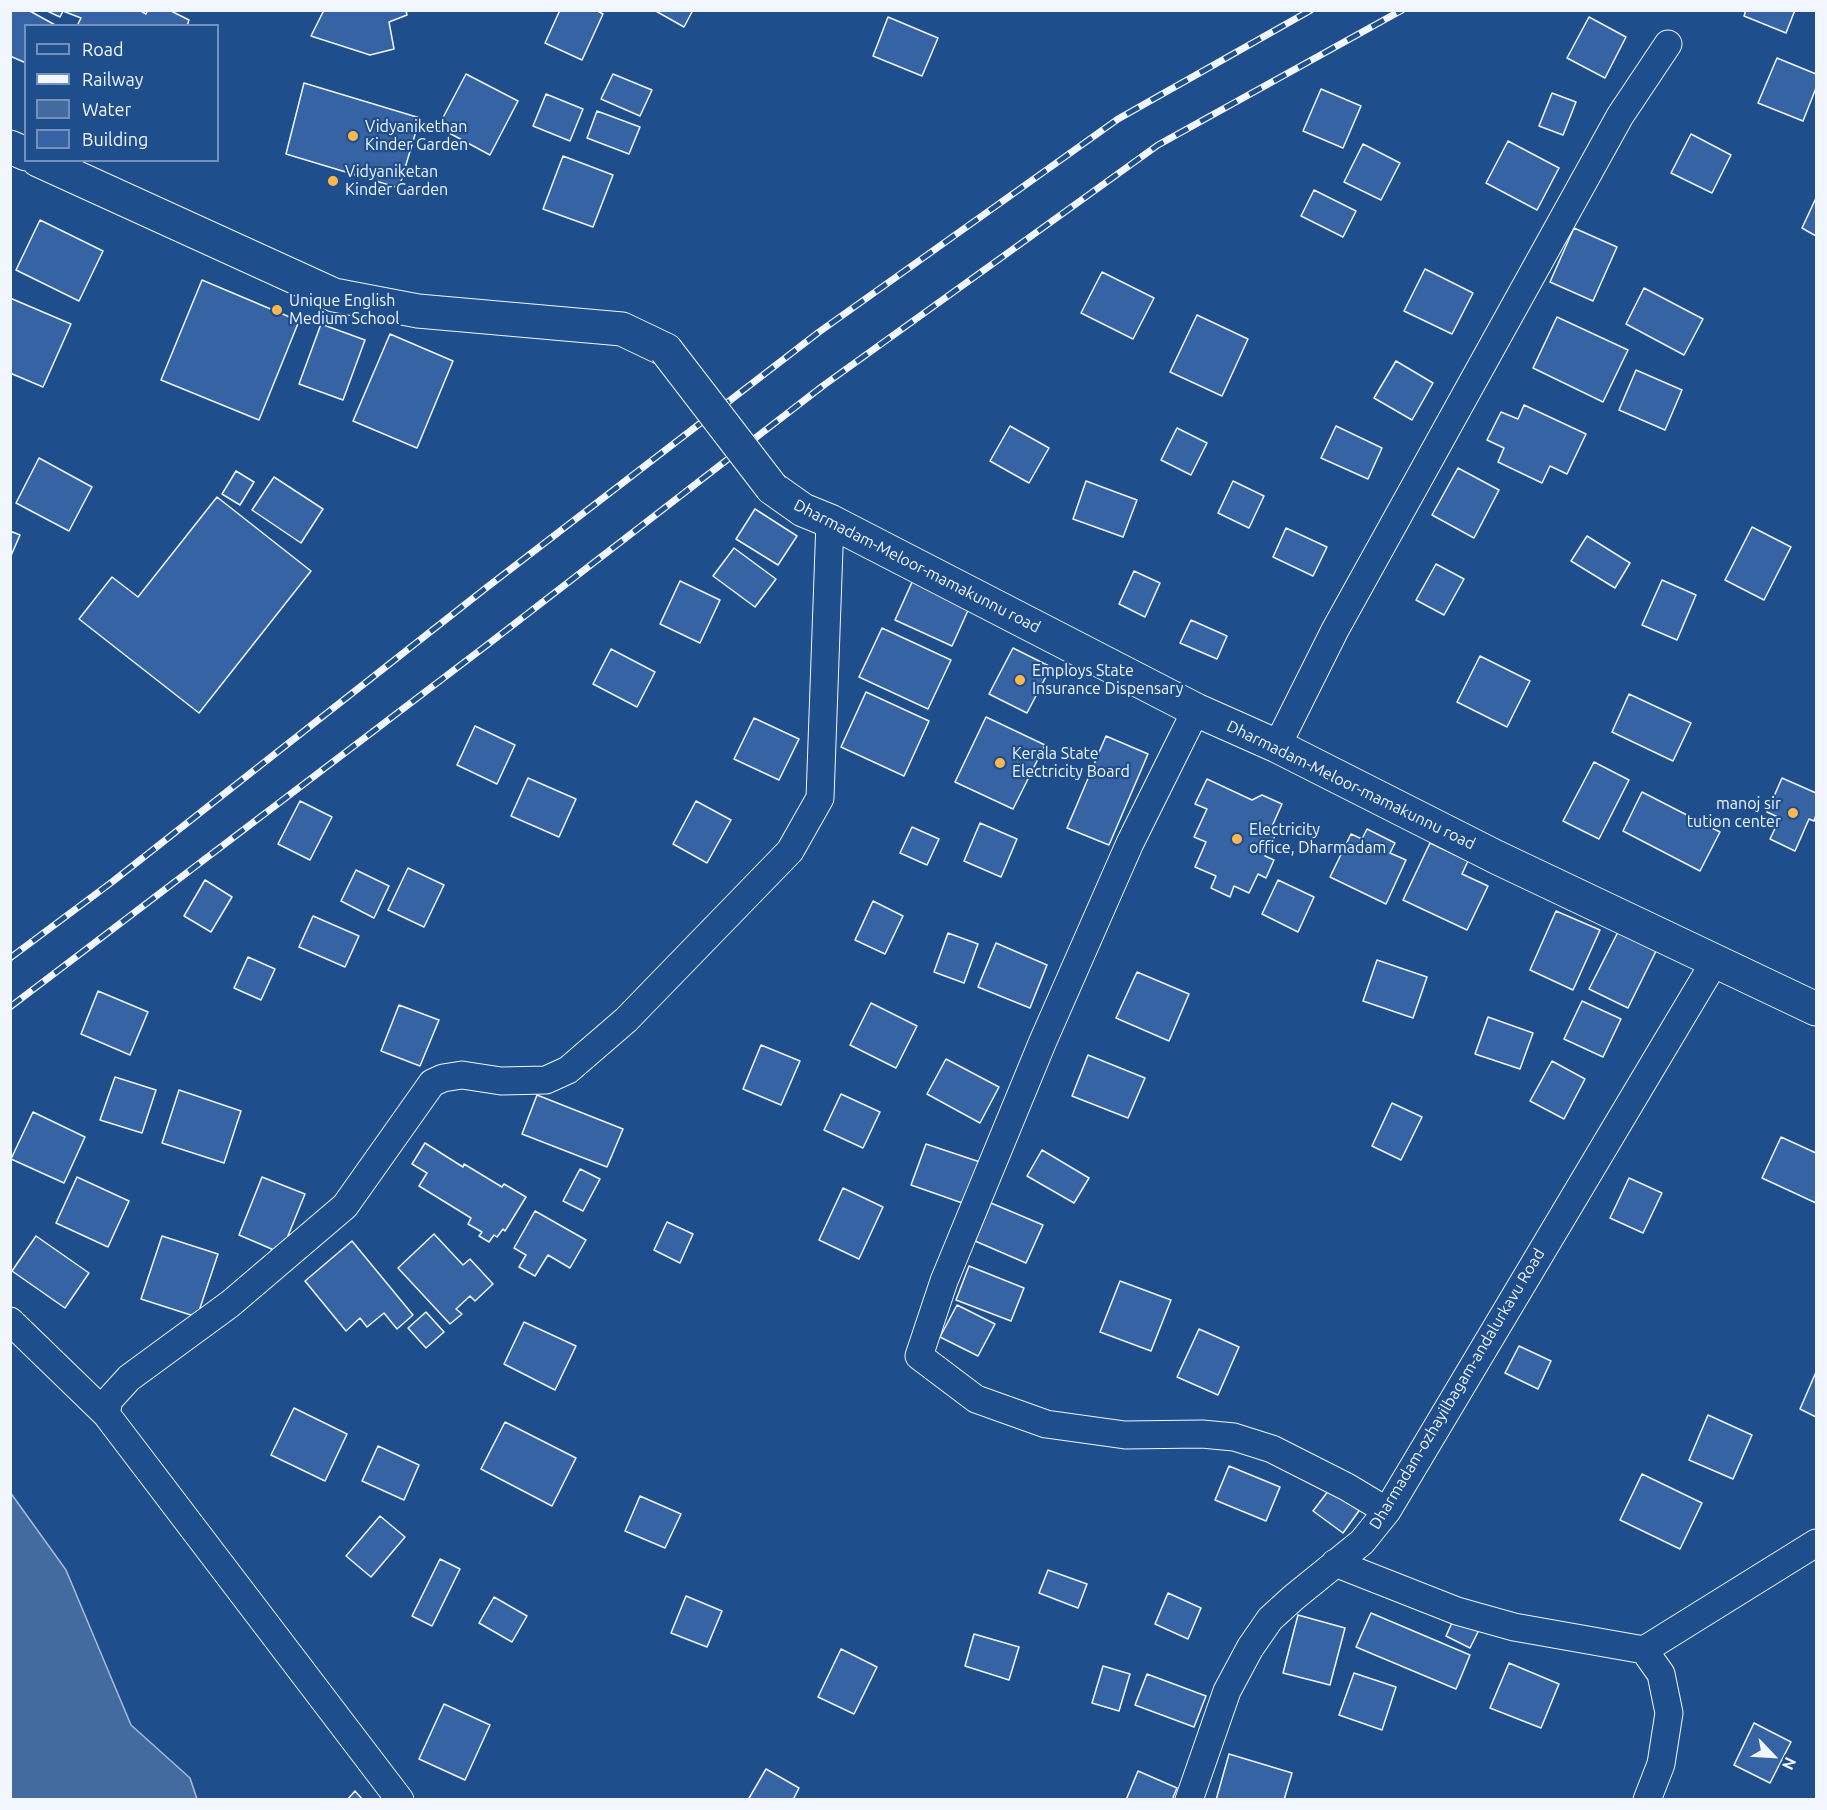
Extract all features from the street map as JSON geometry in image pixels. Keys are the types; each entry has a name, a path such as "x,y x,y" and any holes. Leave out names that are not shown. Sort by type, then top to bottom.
{"main road":[{"path":"10,147 24,153"},
{"name":"Dharmadam-Meloor-mamakunnu road","path":"42,162 334,295 418,311 622,329 666,350 772,488 803,510 830,521 1196,710 1277,746 1496,857 1816,1009"}],"street":[{"path":"1277,746 1335,630 1620,116 1668,44"},
{"path":"106,1414 109,1400 129,1378 230,1304 345,1206 432,1083 443,1078 462,1075 501,1081 546,1080 568,1070 626,1020 790,851 820,798 830,521"},
{"path":"1196,710 1130,843 1043,1041 944,1281 919,1356 976,1399 1046,1424 1125,1435 1202,1434 1234,1437 1272,1449 1347,1487 1387,1511"},
{"name":"Dharmadam-ozhayilbagam-andalurkavu Road","path":"1190,1800 1227,1691 1250,1648 1270,1619 1362,1542 1387,1511 1715,961"},
{"path":"10,1321 106,1414 400,1800"},
{"path":"1335,1563 1457,1611 1514,1627 1644,1650 1816,1542"},
{"path":"1644,1650 1661,1674 1669,1713 1661,1764 1647,1800"}],"water":[{"path":"10,1492 66,1570 131,1725 190,1778 197,1799 11,1799"}],"building":[{"path":"10,10 28,10 53,24 24,24 24,62 10,56"},
{"path":"45,10 139,10 146,14 148,10 169,10 189,20 188,24 78,24 81,18 63,11 60,17"},
{"path":"324,10 406,10 407,15 389,22 394,49 370,55 311,36"},
{"path":"560,10 596,10 603,14 582,60 545,43"},
{"path":"654,10 693,10 684,27"},
{"path":"1746,10 1795,10 1786,33 1744,16"},
{"path":"888,17 938,38 922,76 873,56"},
{"path":"1589,17 1626,37 1605,78 1567,58"},
{"path":"1777,58 1816,74 1816,88 1803,121 1758,103"},
{"path":"466,74 518,101 490,155 438,127"},
{"path":"613,74 652,90 640,116 601,99"},
{"name":"Vidyanikethan Kinder Garden","path":"304,83 420,118 399,188 286,154"},
{"path":"1321,89 1361,106 1343,148 1303,131"},
{"path":"1552,93 1576,102 1563,135 1539,126"},
{"path":"546,94 583,109 570,141 533,126"},
{"path":"597,111 640,127 629,154 587,138"},
{"path":"1691,134 1731,155 1712,193 1671,173"},
{"path":"1508,141 1559,168 1537,210 1486,183"},
{"path":"1363,144 1400,163 1381,200 1344,182"},
{"path":"563,156 613,175 593,227 543,209"},
{"path":"1314,190 1356,211 1343,237 1301,216"},
{"path":"1816,198 1816,236 1802,228"},
{"path":"40,220 103,251 79,301 16,270"},
{"path":"1574,228 1617,247 1593,301 1550,282"},
{"path":"1425,269 1473,293 1452,334 1404,311"},
{"path":"1102,272 1154,298 1133,339 1081,313"},
{"name":"Unique English Medium School","path":"202,280 299,321 259,420 161,380"},
{"path":"1644,288 1703,319 1684,355 1626,324"},
{"path":"10,298 71,324 43,387 10,373"},
{"path":"1197,315 1248,339 1222,396 1170,372"},
{"path":"1557,317 1628,350 1603,402 1533,368"},
{"path":"321,324 365,340 343,400 299,384"},
{"path":"390,334 453,361 417,448 353,421"},
{"path":"1396,361 1433,383 1412,420 1374,398"},
{"path":"1636,370 1682,390 1665,430 1619,410"},
{"path":"1524,405 1586,434 1567,474 1550,466 1542,483 1498,462 1504,448 1487,440 1501,412 1518,419"},
{"path":"1010,426 1049,448 1029,483 990,461"},
{"path":"1336,426 1382,448 1368,479 1321,458"},
{"path":"1177,428 1207,443 1191,475 1161,460"},
{"path":"39,458 92,487 69,531 16,503"},
{"path":"1458,468 1499,490 1474,538 1432,515"},
{"path":"236,471 254,482 240,505 222,494"},
{"path":"274,477 323,509 301,543 252,510"},
{"path":"1086,481 1137,500 1123,537 1073,519"},
{"path":"1233,481 1264,496 1249,528 1218,513"},
{"path":"217,497 311,571 199,713 79,619 112,577 138,597"},
{"path":"755,509 797,536 778,565 736,539"},
{"path":"1752,527 1791,547 1764,600 1725,580"},
{"path":"1286,528 1327,547 1313,576 1273,557"},
{"path":"10,531 20,535 10,558"},
{"path":"1587,536 1630,563 1615,588 1571,561"},
{"path":"734,548 776,579 755,607 713,576"},
{"path":"1436,564 1464,579 1444,615 1416,600"},
{"path":"1134,571 1160,583 1145,617 1119,604"},
{"path":"913,580 970,606 952,646 895,620"},
{"path":"1662,580 1696,595 1677,640 1642,625"},
{"path":"680,581 720,600 700,643 660,624"},
{"path":"1191,620 1227,636 1217,659 1180,643"},
{"path":"882,628 951,660 928,709 859,677"},
{"name":"Employs State Insurance Dispensary","path":"1013,648 1051,667 1027,713 989,694"},
{"path":"611,649 655,672 637,707 593,684"},
{"path":"1480,656 1530,681 1507,727 1457,702"},
{"path":"866,692 929,721 904,776 841,747"},
{"path":"1629,694 1691,723 1673,761 1612,732"},
{"name":"Kerala State Electricity Board","path":"986,717 1045,745 1013,809 955,782"},
{"path":"754,718 799,739 779,780 734,759"},
{"path":"475,726 515,745 497,784 457,765"},
{"path":"1106,736 1148,754 1109,845 1067,828"},
{"path":"1594,762 1629,780 1599,839 1563,821"},
{"path":"528,778 576,799 559,837 511,816"},
{"name":"manoj sir tution center","path":"1782,778 1816,793 1814,821 1809,819 1795,851 1770,839 1780,818 1767,812"},
{"name":"Electricity office, Dharmadam","path":"1207,779 1252,800 1262,795 1282,804 1270,831 1276,834 1265,856 1274,860 1266,878 1258,874 1249,893 1234,886 1230,897 1211,888 1216,876 1195,867 1206,842 1194,837 1207,809 1195,804"},
{"path":"1642,792 1720,832 1700,871 1623,831"},
{"path":"300,801 332,817 310,860 278,844"},
{"path":"696,801 731,820 707,863 673,844"},
{"path":"980,823 1017,839 1001,877 964,861"},
{"path":"912,827 939,839 927,865 900,853"},
{"path":"1367,829 1395,843 1390,853 1406,860 1386,904 1330,877 1351,834 1362,839"},
{"path":"1430,843 1468,861 1462,874 1488,886 1467,930 1403,900"},
{"path":"408,868 444,885 424,927 388,910"},
{"path":"356,870 389,886 374,918 341,901"},
{"path":"205,880 232,897 211,932 184,916"},
{"path":"1278,880 1314,897 1298,932 1262,914"},
{"path":"873,901 903,916 885,954 855,940"},
{"path":"1556,911 1600,930 1573,990 1530,970"},
{"path":"313,916 359,936 345,967 299,947"},
{"path":"1621,926 1659,945 1628,1008 1589,989"},
{"path":"948,933 978,944 964,983 934,972"},
{"path":"996,943 1047,965 1030,1008 978,987"},
{"path":"248,957 275,969 261,1000 234,988"},
{"path":"1377,960 1427,977 1413,1018 1363,1001"},
{"path":"1137,972 1189,994 1169,1041 1116,1018"},
{"path":"98,991 148,1012 130,1055 81,1034"},
{"path":"1582,1001 1621,1019 1603,1057 1564,1039"},
{"path":"871,1003 917,1026 896,1068 850,1045"},
{"path":"399,1005 439,1020 420,1066 381,1051"},
{"path":"1488,1017 1533,1033 1520,1069 1475,1054"},
{"path":"761,1045 800,1061 781,1105 743,1089"},
{"path":"1088,1055 1145,1078 1128,1118 1072,1096"},
{"path":"946,1059 999,1087 980,1123 927,1094"},
{"path":"1552,1061 1585,1079 1564,1119 1530,1101"},
{"path":"115,1077 156,1090 142,1133 100,1120"},
{"path":"179,1090 241,1111 224,1163 162,1143"},
{"path":"841,1094 880,1112 863,1148 824,1130"},
{"path":"537,1095 623,1129 607,1167 522,1134"},
{"path":"1392,1103 1422,1117 1401,1160 1372,1146"},
{"path":"33,1112 85,1137 64,1183 11,1159"},
{"path":"1781,1137 1816,1153 1816,1203 1762,1178"},
{"path":"425,1143 463,1167 464,1164 502,1187 504,1184 526,1197 505,1231 503,1229 497,1237 494,1235 489,1242 479,1236 482,1232 468,1224 471,1218 419,1186 427,1173 412,1164"},
{"path":"926,1144 983,1163 968,1205 911,1185"},
{"path":"1042,1150 1089,1178 1074,1203 1027,1176"},
{"path":"580,1169 600,1179 583,1211 563,1201"},
{"path":"77,1177 129,1201 108,1247 56,1223"},
{"path":"262,1177 305,1194 281,1253 239,1235"},
{"path":"1629,1178 1662,1193 1643,1233 1610,1218"},
{"path":"843,1188 883,1207 859,1259 819,1240"},
{"path":"991,1203 1043,1225 1026,1263 975,1241"},
{"path":"535,1211 586,1240 570,1268 548,1255 535,1276 519,1267 526,1255 514,1248"},
{"path":"667,1222 693,1234 680,1263 654,1250"},
{"path":"434,1234 463,1265 470,1259 493,1284 475,1301 470,1296 456,1309 462,1314 450,1324 398,1268"},
{"path":"36,1236 89,1273 65,1308 12,1271"},
{"path":"162,1236 218,1254 197,1317 141,1299"},
{"path":"352,1241 413,1315 397,1329 384,1313 367,1327 360,1318 346,1331 305,1281"},
{"path":"969,1266 1024,1288 1011,1321 956,1300"},
{"path":"1120,1281 1171,1300 1151,1351 1100,1332"},
{"path":"957,1305 995,1324 978,1356 940,1337"},
{"path":"426,1312 444,1332 426,1348 408,1328"},
{"path":"524,1322 576,1346 555,1390 504,1364"},
{"path":"1199,1329 1239,1347 1218,1395 1177,1377"},
{"path":"1519,1346 1551,1361 1538,1389 1505,1373"},
{"path":"1816,1372 1816,1417 1800,1409"},
{"path":"294,1408 347,1434 325,1481 271,1455"},
{"path":"1708,1415 1752,1435 1733,1479 1689,1460"},
{"path":"505,1422 576,1458 552,1506 481,1469"},
{"path":"378,1446 419,1465 404,1500 362,1481"},
{"path":"1229,1466 1280,1487 1266,1521 1215,1500"},
{"path":"1642,1474 1702,1503 1680,1549 1620,1520"},
{"path":"1332,1486 1361,1508 1343,1533 1313,1511"},
{"path":"640,1496 681,1514 665,1548 625,1531"},
{"path":"380,1516 405,1537 371,1577 346,1556"},
{"path":"440,1559 460,1569 432,1626 412,1616"},
{"path":"1048,1570 1087,1584 1078,1608 1039,1593"},
{"path":"1168,1593 1201,1608 1188,1639 1155,1624"},
{"path":"686,1596 722,1611 707,1647 671,1633"},
{"path":"494,1597 527,1616 512,1642 479,1623"},
{"path":"1371,1613 1470,1655 1456,1689 1356,1647"},
{"path":"1298,1615 1345,1628 1330,1685 1283,1673"},
{"path":"1455,1616 1480,1628 1470,1648 1446,1636"},
{"path":"974,1634 1019,1647 1009,1680 965,1666"},
{"path":"841,1649 877,1667 854,1714 818,1697"},
{"path":"1509,1663 1559,1684 1541,1728 1490,1708"},
{"path":"1103,1666 1130,1674 1119,1711 1092,1703"},
{"path":"1354,1673 1396,1687 1382,1730 1339,1715"},
{"path":"1147,1674 1206,1696 1194,1727 1135,1705"},
{"path":"444,1704 490,1725 465,1780 419,1759"},
{"path":"1754,1723 1791,1742 1770,1783 1734,1765"},
{"path":"1229,1754 1292,1773 1284,1800 1216,1800"},
{"path":"766,1769 799,1788 793,1800 748,1800"},
{"path":"1138,1771 1177,1788 1172,1800 1126,1800"},
{"path":"355,1791 363,1800 347,1800"}],"railway":[{"path":"10,958 112,882 486,588 819,332 1118,119 1311,10"},
{"path":"10,1007 487,645 824,385 1158,145 1402,10"}],"place":[{"name":"Vidyanikethan Kinder Garden","path":"353,136"},
{"name":"Vidyaniketan Kinder Garden","path":"333,181"},
{"name":"Unique English Medium School","path":"277,310"},
{"name":"Employs State Insurance Dispensary","path":"1020,680"},
{"name":"Kerala State Electricity Board","path":"1000,763"},
{"name":"manoj sir tution center","path":"1793,813"},
{"name":"Electricity office, Dharmadam","path":"1237,839"}]}
